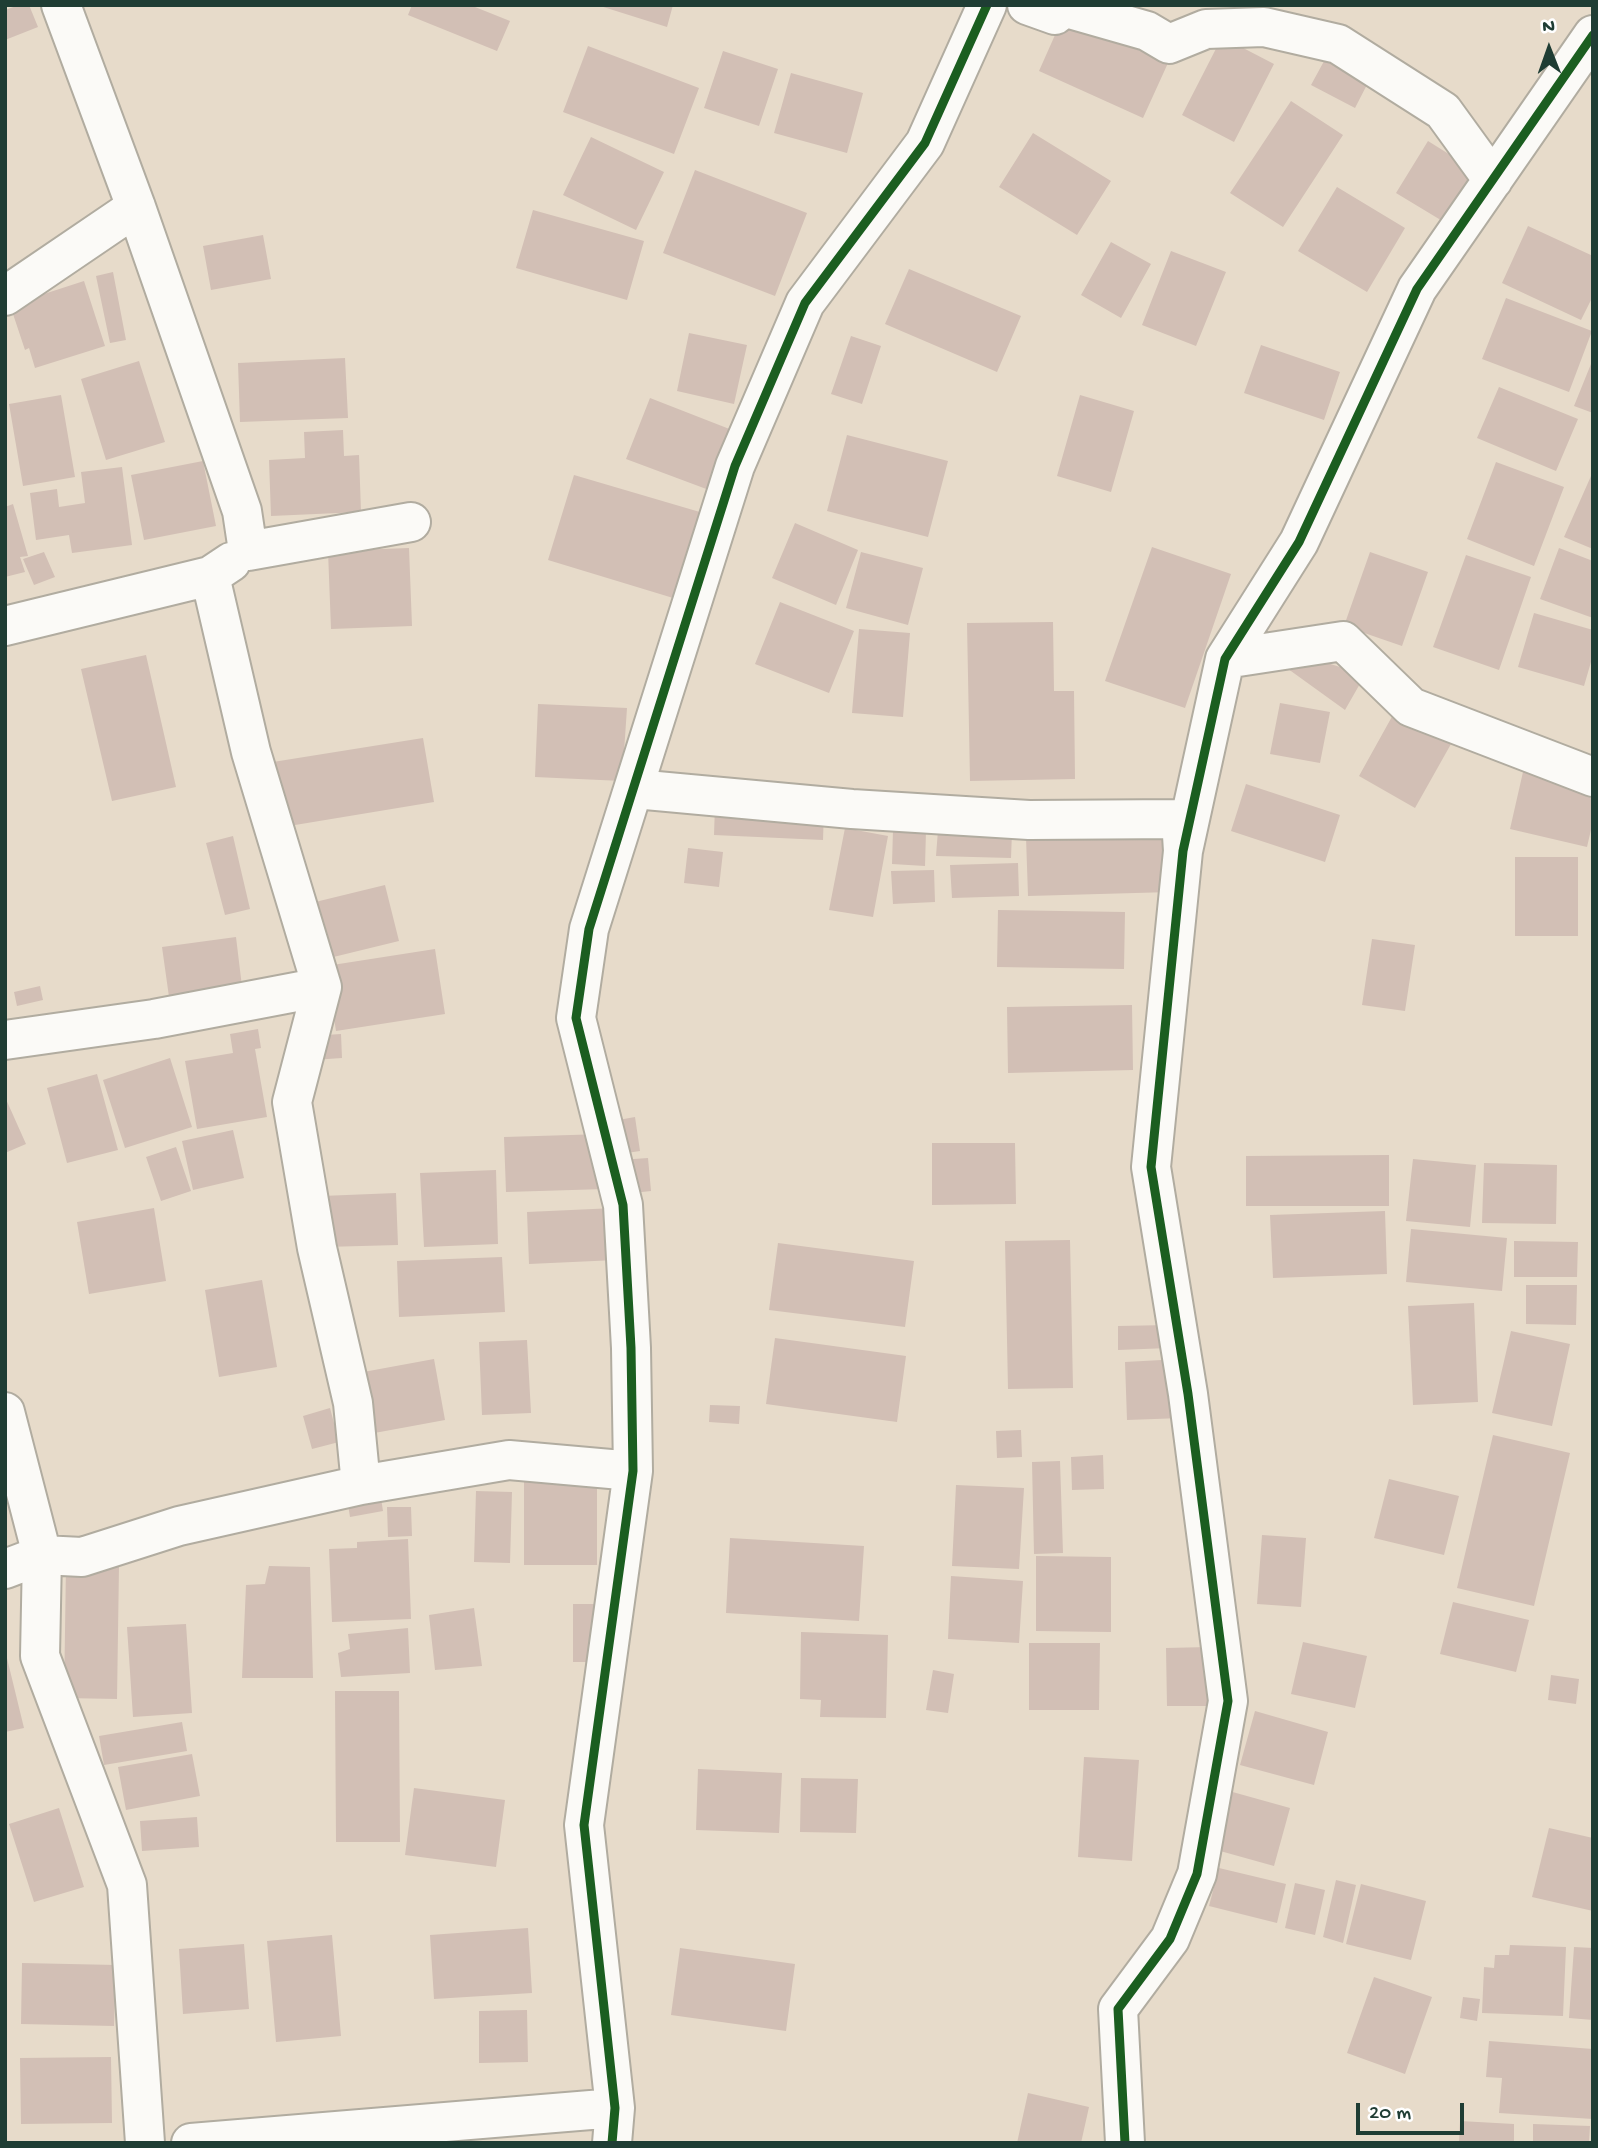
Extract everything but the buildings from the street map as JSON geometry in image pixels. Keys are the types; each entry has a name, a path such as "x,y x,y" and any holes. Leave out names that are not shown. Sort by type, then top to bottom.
{"street":[{"path":"61,5 136,207 242,511 248,551"},
{"path":"191,2143 613,2125 584,1825 633,1471 623,1205 576,1018 589,929 735,466 805,303 925,144 987,5"},
{"path":"1027,5 1055,16 1063,8 1147,31 1169,44 1206,29 1264,27 1338,44 1443,111 1493,180"},
{"path":"1125,2143 1118,2009 1170,1939 1197,1874 1228,1701 1188,1394 1151,1167 1183,851 1224,659 1298,542 1417,289 1593,35"},
{"path":"5,296 136,207"},
{"path":"5,626 210,576 248,551 411,522"},
{"path":"210,576 251,752 322,987 292,1102 317,1248 353,1403 361,1485"},
{"path":"1224,659 1343,641 1411,707 1593,777"},
{"path":"635,789 852,809 1029,820 1181,819 1183,851"},
{"path":"5,1040 154,1019 322,987"},
{"path":"5,1412 42,1555 40,1656 127,1885 145,2143"},
{"path":"5,1569 42,1555 82,1557 179,1527 361,1485 509,1460 633,1471"}],"cycle path":[{"path":"612,2143 615,2108 584,1825 633,1471 631,1348 623,1205 576,1018 589,929 735,466 805,303 925,143 987,5"},
{"path":"1125,2143 1118,2009 1170,1939 1197,1874 1228,1701 1188,1394 1151,1167 1183,851 1225,659 1299,542 1417,289 1593,35"}]}
